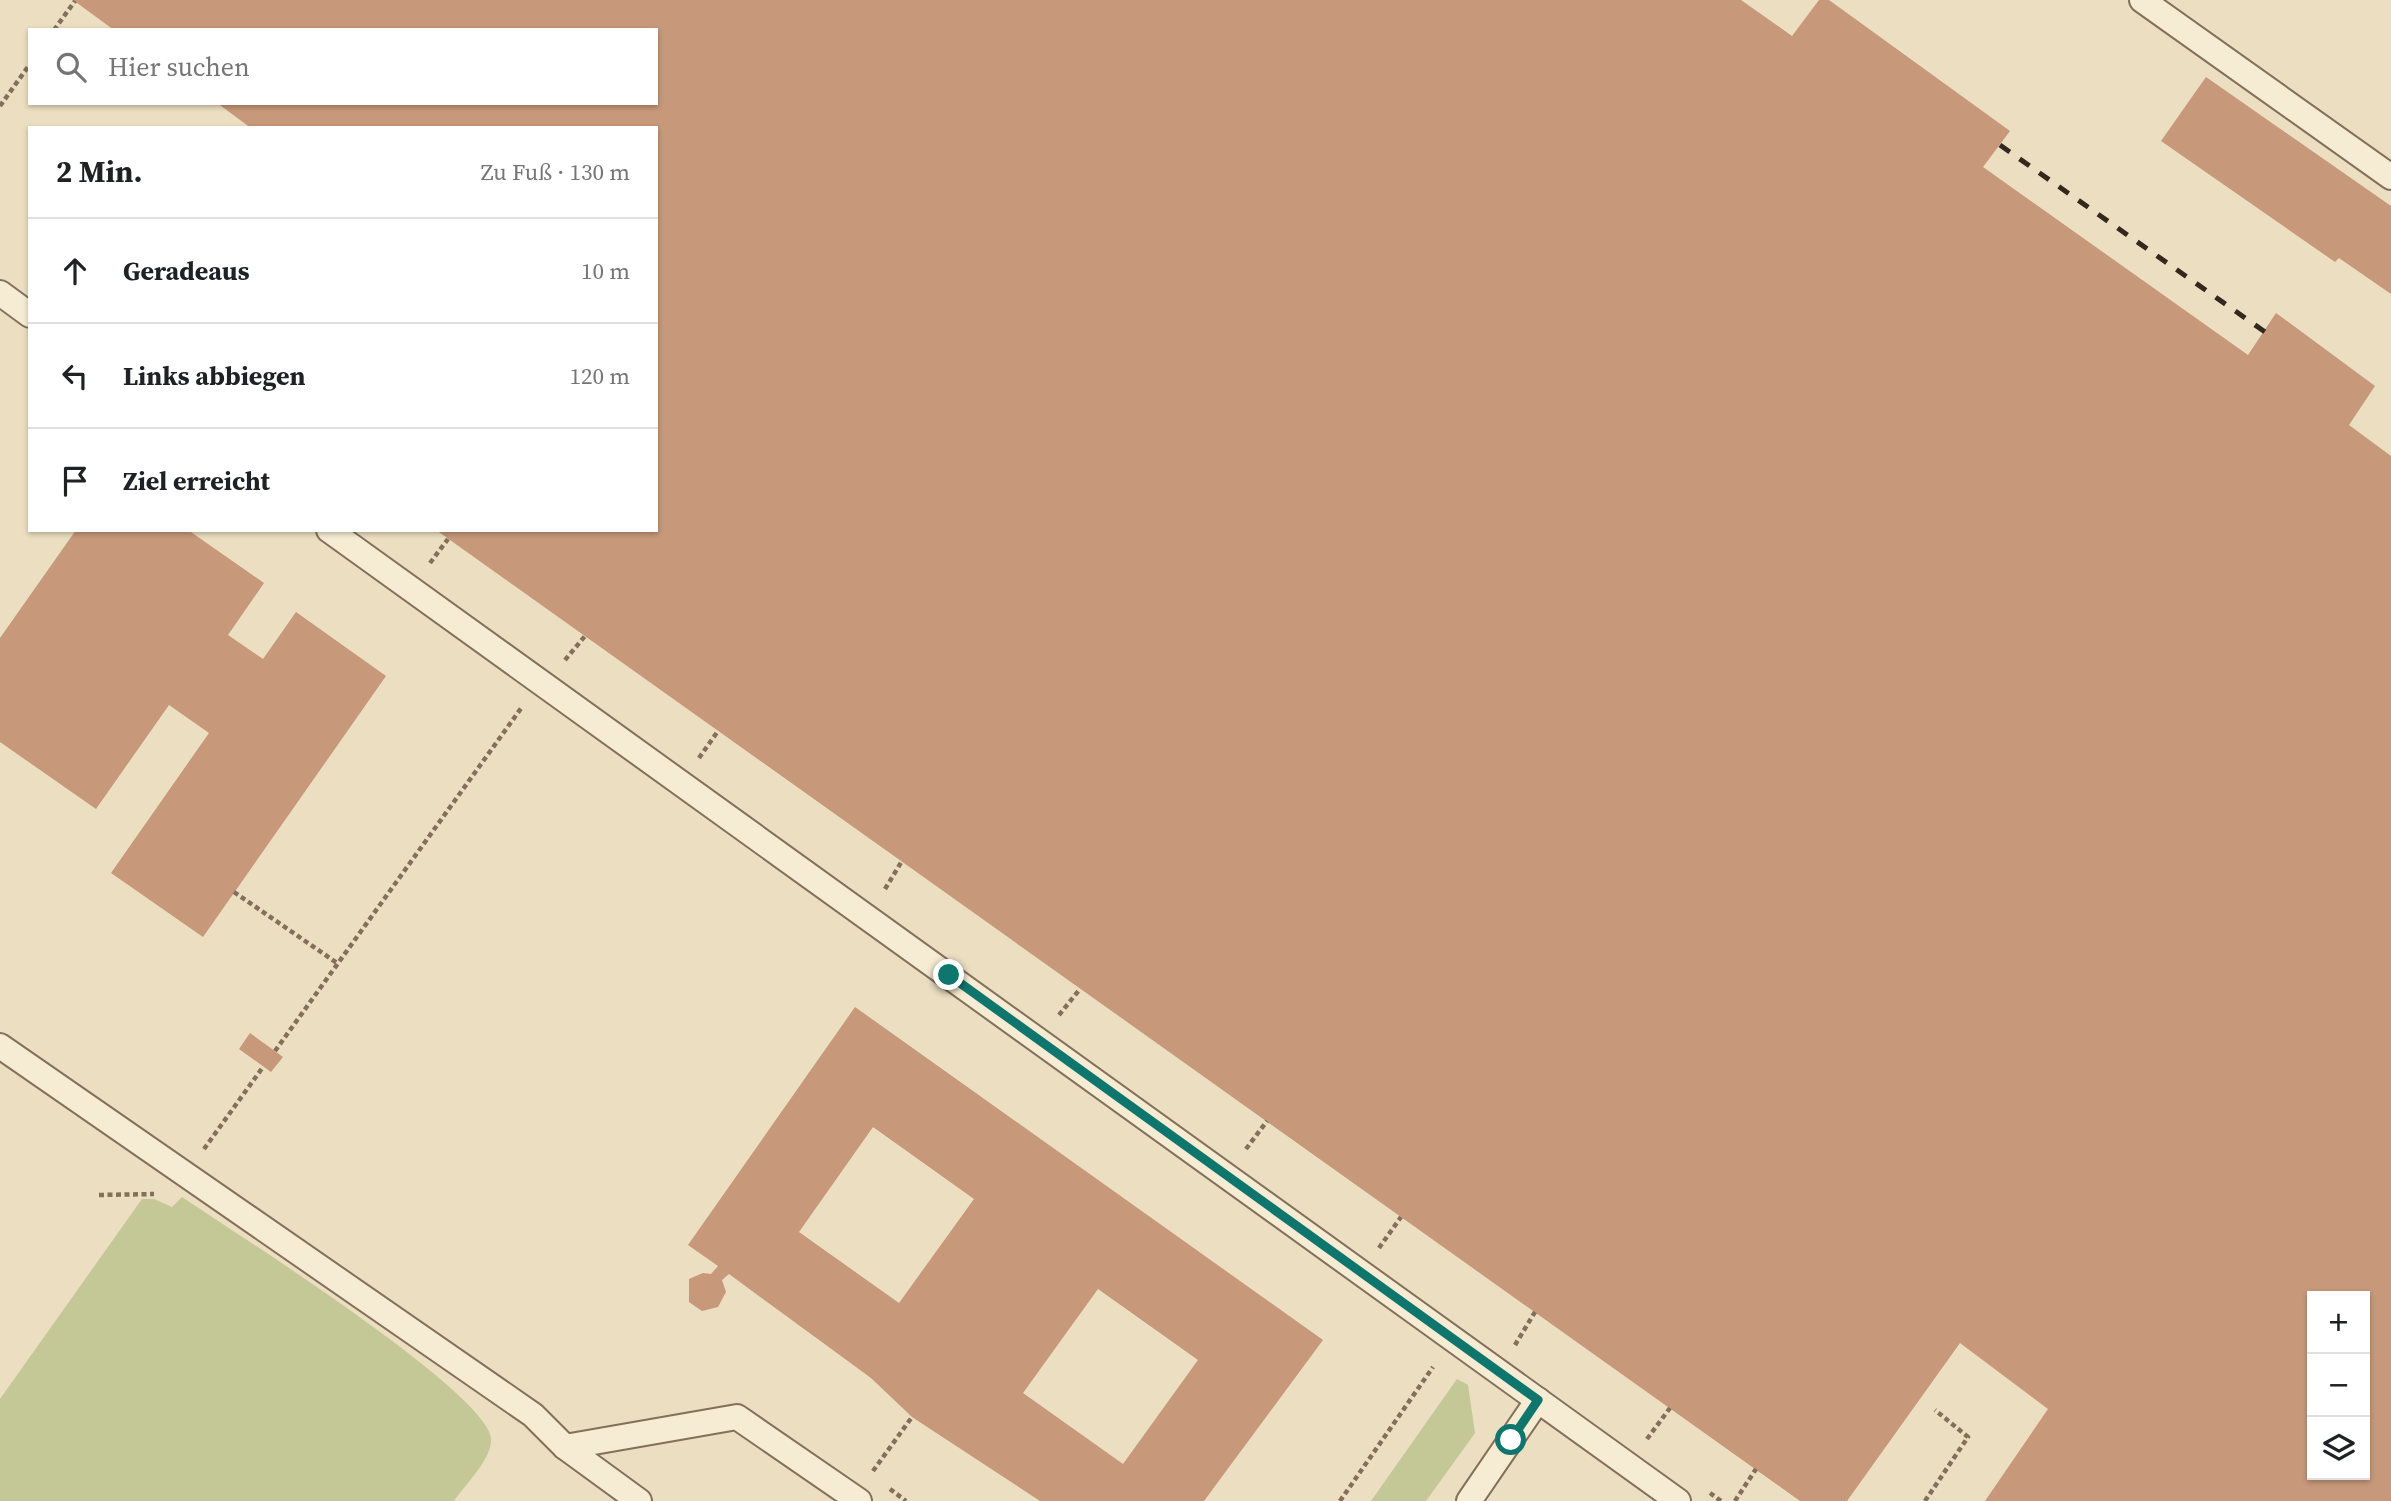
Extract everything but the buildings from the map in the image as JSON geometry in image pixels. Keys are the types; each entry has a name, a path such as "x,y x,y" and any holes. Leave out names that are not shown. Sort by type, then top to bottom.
{"lane":[{"path":"2142,0 2391,177"},
{"path":"0,293 28,314"},
{"path":"332,532 1678,1501"},
{"path":"0,1046 533,1415 565,1447 639,1501"},
{"path":"1469,1501 1538,1400"},
{"path":"565,1447 737,1417 859,1501"}],"path":[{"path":"55,28 75,1"},
{"path":"0,106 28,67"},
{"path":"275,1051 518,709 547,687 585,636"},
{"path":"692,767 718,731"},
{"path":"879,898 902,862"},
{"path":"234,892 337,963"},
{"path":"1052,1024 1080,989"},
{"path":"1240,1159 1266,1121"},
{"path":"1374,1254 1401,1217"},
{"path":"1511,1352 1535,1312"},
{"path":"1643,1446 1670,1408"},
{"path":"1925,1501 1968,1437 1935,1410"},
{"path":"906,1501 870,1475 912,1417"},
{"path":"1735,1501 1756,1469"}],"green space":[{"path":"182,1197 404,1350 448,1385 478,1416 491,1438 488,1454 454,1501 0,1501 0,1399 142,1199 154,1199 172,1207"},
{"path":"1457,1379 1468,1385 1475,1433 1426,1501 1371,1501"}],"railway":[{"path":"2000,145 2265,332"}],"route":[{"path":"949,975 1538,1400 1511,1440"}]}
